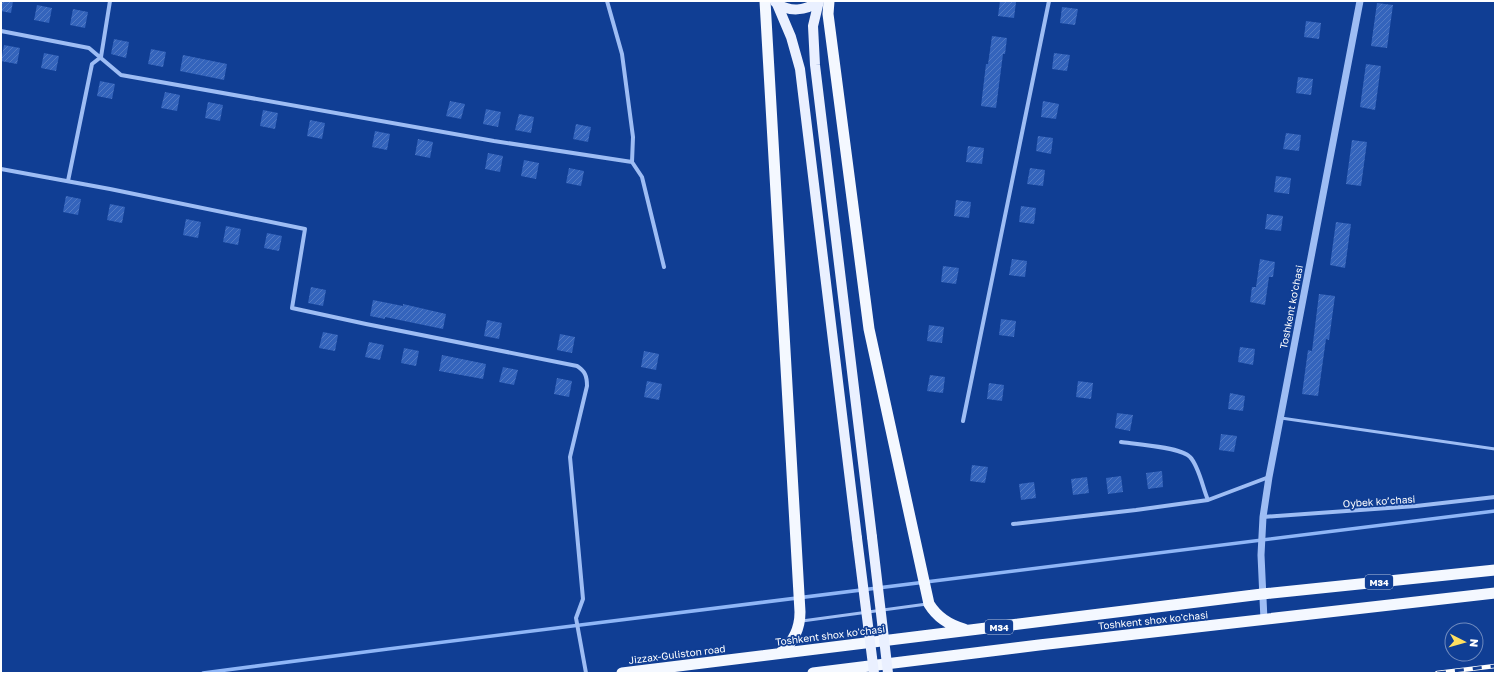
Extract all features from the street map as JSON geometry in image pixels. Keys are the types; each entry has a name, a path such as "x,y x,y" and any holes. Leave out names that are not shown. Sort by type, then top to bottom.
{"highway":[{"path":"765,1 800,617 794,640 780,653"},
{"path":"829,1 829,22 869,329 921,570 928,600 936,614 945,621 968,630"},
{"name":"M34","path":"1262,594 1495,570"},
{"name":"Toshkent shox ko'chasi","path":"813,673 1495,593"},
{"name":"Toshkent shox ko'chasi","path":"735,659 1262,594"},
{"name":"Jizzax-Guliston road","path":"622,673 735,659"}],"main road":[{"path":"776,2 790,9 796,10 809,8 819,1"},
{"path":"819,1 814,18 812,35 815,65 888,673"},
{"path":"776,2 791,37 800,69 874,673"}],"street":[{"path":"68,181 92,64 101,57 110,1"},
{"path":"607,1 622,54 633,137 632,162 642,177 664,267"},
{"path":"963,421 1049,1"},
{"name":"Toshkent ko'chasi","path":"1264,620 1261,555 1263,517 1269,477 1360,1"},
{"path":"1,31 89,48 121,75 486,140 632,162"},
{"path":"1,169 68,181 305,229 292,308 577,366 582,369 586,375 587,386 570,458 583,599 576,618 586,673"},
{"path":"1121,442 1173,449 1190,457 1194,463 1208,500"},
{"path":"1013,524 1208,500 1269,477"},
{"name":"Oybek ko’chasi","path":"1263,517 1416,506 1495,497"}],"lane":[{"path":"1280,418 1495,449"},
{"path":"800,617 928,600"}],"building":[{"path":"1,1 13,1 11,13 1,11"},
{"path":"1000,1 1016,2 1014,18 998,16"},
{"path":"1377,3 1393,5 1387,48 1371,46"},
{"path":"37,5 52,8 49,23 34,20"},
{"path":"1062,7 1078,9 1075,25 1060,23"},
{"path":"73,9 88,12 85,28 70,25"},
{"path":"1306,21 1321,23 1319,39 1304,37"},
{"path":"992,36 1007,38 1005,54 1003,54 996,108 981,106 986,64 988,64"},
{"path":"114,39 129,42 126,58 111,54"},
{"path":"4,45 20,48 17,64 1,61"},
{"path":"151,49 166,52 163,67 148,64"},
{"path":"44,53 59,56 56,71 41,68"},
{"path":"1054,53 1070,55 1067,71 1052,69"},
{"path":"183,55 227,64 224,80 180,71"},
{"path":"1366,64 1381,66 1375,110 1360,107"},
{"path":"1298,77 1313,79 1311,95 1296,93"},
{"path":"100,81 115,84 112,99 97,96"},
{"path":"165,92 180,95 177,111 161,108"},
{"path":"450,101 465,104 461,119 446,116"},
{"path":"1043,101 1059,104 1056,119 1041,117"},
{"path":"208,102 223,105 220,121 205,118"},
{"path":"486,109 501,112 498,127 483,124"},
{"path":"263,110 278,113 275,129 260,126"},
{"path":"519,114 534,117 531,133 515,130"},
{"path":"310,120 325,123 322,139 307,136"},
{"path":"576,124 591,127 588,142 573,139"},
{"path":"375,131 390,134 387,150 372,147"},
{"path":"1286,133 1301,135 1299,151 1283,149"},
{"path":"1038,136 1053,138 1051,154 1036,151"},
{"path":"418,139 433,142 430,158 415,155"},
{"path":"1352,140 1367,142 1361,186 1346,184"},
{"path":"968,146 984,148 982,164 966,162"},
{"path":"488,153 503,156 500,172 485,169"},
{"path":"524,160 539,163 536,179 521,176"},
{"path":"569,168 584,171 581,186 566,183"},
{"path":"1030,168 1045,170 1043,186 1027,184"},
{"path":"1276,176 1291,178 1289,194 1274,192"},
{"path":"66,196 81,199 78,215 63,212"},
{"path":"956,200 971,202 969,218 954,216"},
{"path":"110,204 125,207 122,223 107,220"},
{"path":"1021,206 1036,208 1034,224 1019,222"},
{"path":"1267,214 1283,216 1281,231 1265,229"},
{"path":"186,219 201,222 198,238 183,235"},
{"path":"1336,222 1351,224 1345,268 1330,265"},
{"path":"226,226 241,229 238,245 223,242"},
{"path":"267,233 282,236 279,251 264,248"},
{"path":"1012,259 1027,261 1025,277 1009,275"},
{"path":"1260,259 1275,262 1273,277 1269,277 1265,305 1250,302 1252,287 1256,287"},
{"path":"943,266 959,268 956,284 941,282"},
{"path":"311,287 326,290 323,306 308,303"},
{"path":"1319,294 1335,296 1329,340 1326,339 1318,396 1302,394 1308,350 1312,351"},
{"path":"373,300 403,306 403,304 446,314 443,329 385,317 385,319 370,316"},
{"path":"1001,319 1016,321 1014,337 999,335"},
{"path":"487,320 502,323 499,339 484,336"},
{"path":"929,325 944,327 942,343 927,341"},
{"path":"323,332 338,335 335,351 319,348"},
{"path":"560,334 575,337 572,353 557,350"},
{"path":"369,342 384,345 380,360 365,357"},
{"path":"1240,347 1255,349 1253,365 1238,362"},
{"path":"404,348 419,351 416,366 401,363"},
{"path":"644,351 659,354 656,370 641,367"},
{"path":"442,355 486,364 483,379 439,371"},
{"path":"503,367 518,370 514,385 499,382"},
{"path":"930,375 945,377 943,393 927,391"},
{"path":"557,378 572,381 569,397 554,394"},
{"path":"647,381 662,384 659,400 644,397"},
{"path":"1078,381 1093,383 1091,399 1076,397"},
{"path":"989,383 1004,385 1002,401 987,399"},
{"path":"1230,393 1245,396 1243,411 1228,409"},
{"path":"1117,413 1133,415 1130,431 1115,428"},
{"path":"1221,434 1237,436 1234,452 1219,450"},
{"path":"972,465 988,467 985,483 970,481"},
{"path":"1162,471 1163,487 1148,489 1146,473"},
{"path":"1121,476 1123,492 1108,494 1106,478"},
{"path":"1087,477 1089,493 1073,495 1071,479"},
{"path":"1034,482 1036,498 1021,500 1019,484"}],"waterway":[{"path":"203,673 1495,511"}],"railway":[{"path":"1437,673 1495,666"}]}
